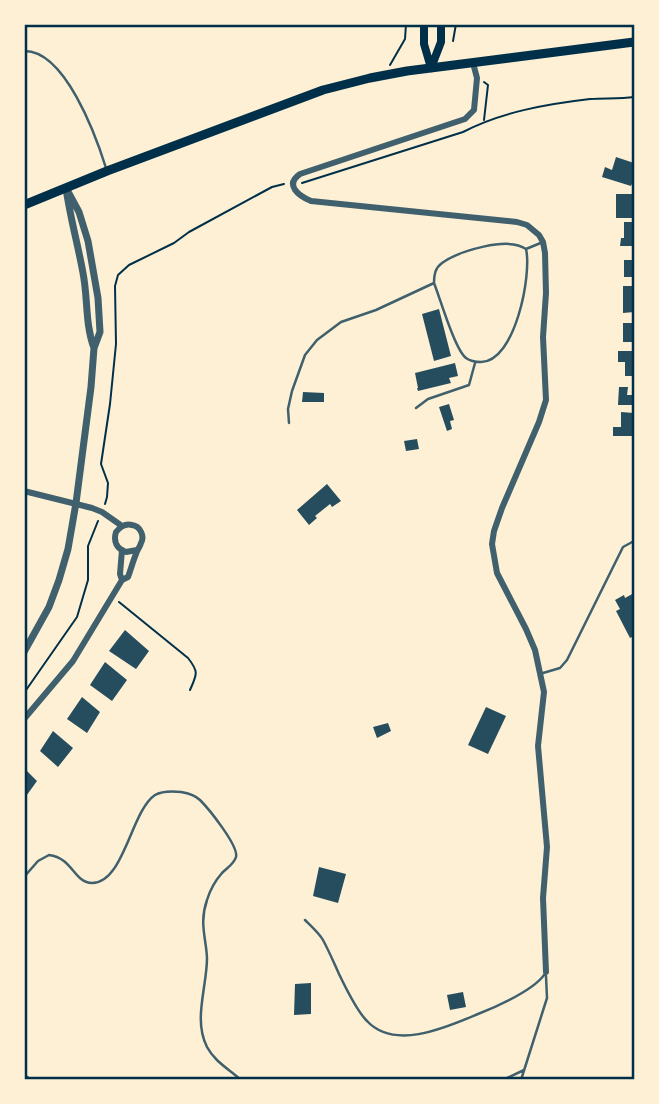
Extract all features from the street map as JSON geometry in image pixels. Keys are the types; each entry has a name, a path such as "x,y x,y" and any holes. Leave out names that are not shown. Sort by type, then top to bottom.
{"main road":[{"path":"424,24 424,44 431,68"},
{"path":"431,68 441,42 441,24"},
{"path":"24,205 323,90 384,75 635,42"}],"street":[{"path":"473,63 477,78 474,110 465,119 300,174 293,183 295,191 311,201 517,222 532,228 543,242 546,400 502,508 492,544 497,573 526,629 544,692 538,755 547,847 543,898 546,972"},
{"path":"65,188 83,274 89,334 94,348"},
{"path":"24,652 49,607 68,549 94,348 100,332 98,298 88,242 79,212 65,188"},
{"path":"24,491 102,512 122,526"},
{"path":"24,719 73,661 122,580 128,577 142,542 142,533 136,526 127,524 119,528 115,536 116,544 122,551 137,550"},
{"path":"122,551 122,580"}],"lane":[{"path":"24,51 37,52 49,59 62,73 87,118 107,171"},
{"path":"526,249 528,268 523,297 508,343 494,358 486,362 475,362 465,357 458,348 434,283 437,269 442,263 480,247 514,243 526,249 543,242"},
{"path":"289,423 288,409 304,355 317,340 341,322 376,310 434,283"},
{"path":"416,408 428,399 469,385 475,362"},
{"path":"540,674 560,668 567,660 623,547 635,541"},
{"path":"24,877 38,860 49,855 62,858 83,880 93,883 100,881 114,868 154,796 177,791 190,794 201,801 228,836 236,852 234,862 213,886 204,912 203,933 207,960 201,1030 211,1054 241,1080"},
{"path":"305,920 322,938 363,1016 374,1027 387,1034 416,1034 440,1030 510,999 540,981 546,972"},
{"path":"521,1080 547,998 546,972"},
{"path":"498,1080 524,1070"},
{"path":"24,1075 32,1080"}],"path":[{"path":"384,75 405,39 406,24"},
{"path":"453,41 456,24"},
{"path":"483,81 488,85 484,121"},
{"path":"301,183 463,132 484,121 569,102 635,97"},
{"path":"104,504 108,483 101,464 116,344 115,286 118,275 129,265 174,243 272,187 286,184"},
{"path":"24,692 77,617 88,580 88,546 99,521"},
{"path":"113,597 188,658 197,674 190,690"}],"building":[{"path":"616,157 634,163 631,186 602,177 605,167 612,170"},
{"path":"616,194 634,194 634,218 616,218"},
{"path":"624,222 634,222 634,246 620,246 621,238 624,238"},
{"path":"624,260 633,260 634,277 624,277"},
{"path":"623,286 634,286 634,312 623,313"},
{"path":"439,309 451,356 434,361 422,314"},
{"path":"623,323 632,323 634,342 623,342"},
{"path":"618,351 634,351 634,376 625,376 625,362 618,362"},
{"path":"455,363 458,376 449,378 451,383 418,391 415,373"},
{"path":"619,387 628,387 627,395 634,395 634,405 618,405"},
{"path":"303,392 324,393 324,402 302,402"},
{"path":"449,404 454,420 450,421 452,429 447,431 439,407"},
{"path":"621,412 634,413 634,436 613,436 613,427 621,427"},
{"path":"417,439 419,449 406,451 404,441"},
{"path":"327,484 341,501 332,507 330,504 315,516 317,518 309,525 297,510"},
{"path":"634,593 634,636 630,638 616,611 620,609 615,600"},
{"path":"125,630 149,651 136,669 109,651"},
{"path":"105,662 127,680 112,701 90,685"},
{"path":"82,697 100,712 87,733 67,719"},
{"path":"486,707 506,716 488,754 468,745"},
{"path":"388,723 391,731 377,738 373,727"},
{"path":"53,731 73,748 58,767 40,751"},
{"path":"24,768 37,781 24,799"},
{"path":"319,867 346,874 338,903 313,896"},
{"path":"311,983 311,1014 294,1015 295,984"},
{"path":"463,992 466,1007 450,1010 447,995"}]}
